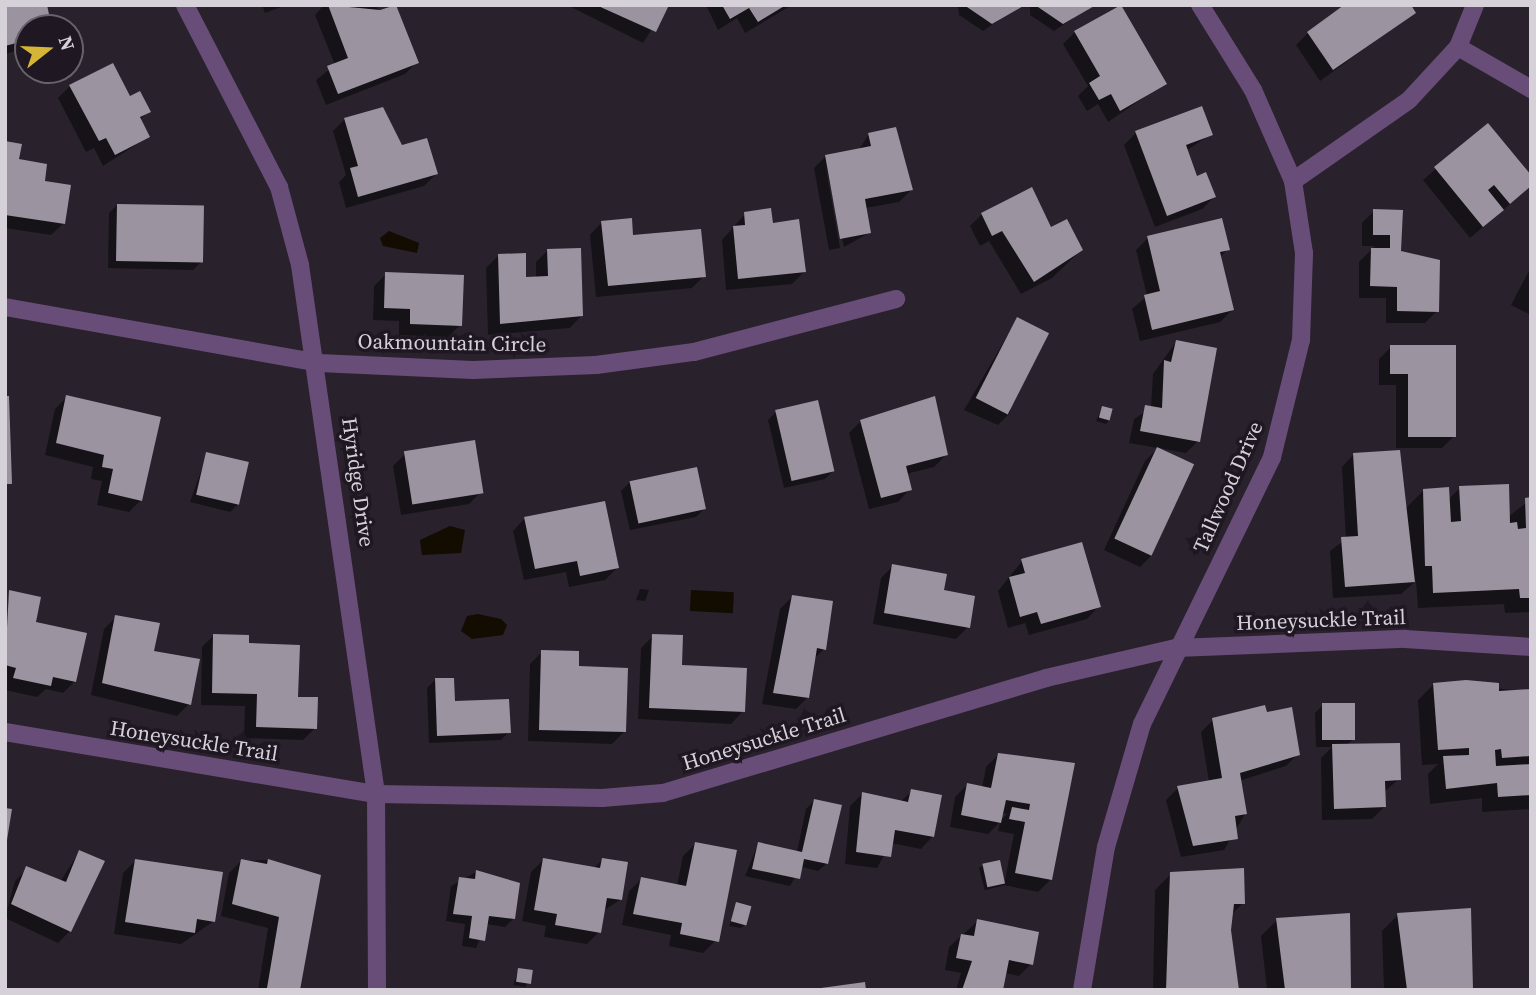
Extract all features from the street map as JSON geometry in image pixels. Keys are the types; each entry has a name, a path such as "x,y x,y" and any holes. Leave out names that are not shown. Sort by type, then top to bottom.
{"street":[{"name":"Hyridge Drive","path":"185,5 279,187 319,363 376,794 377,990"},
{"name":"Tallwood Drive","path":"1082,990 1106,847 1142,724 1176,648 1272,457 1290,399 1301,340 1304,253 1293,181 1253,90 1200,5"},
{"path":"1293,181 1409,100 1458,47 1475,5"},
{"path":"1458,47 1531,89"},
{"name":"Oakmountain Circle","path":"5,307 319,363 473,370 596,365 694,352 895,299"},
{"name":"Honeysuckle Trail","path":"5,732 376,794 499,801 663,793 1046,678 1176,648 1405,639 1531,647"}],"shaded area":[{"path":"389,231 419,243 417,253 383,246 380,238"},
{"path":"450,526 465,530 461,553 422,555 420,540"},
{"path":"691,590 734,592 733,613 690,611"},
{"path":"478,614 501,619 507,625 503,635 472,639 461,631 467,616"}],"building":[{"path":"5,5 47,5 49,14 14,14 14,44 5,46"},
{"path":"328,5 380,10 396,5 419,63 338,94 327,66 348,58"},
{"path":"596,5 669,5 656,32"},
{"path":"722,5 786,5 758,22 749,8 730,19"},
{"path":"964,5 1025,5 992,24"},
{"path":"1035,5 1096,5 1063,24"},
{"path":"1121,5 1167,84 1120,111 1111,94 1099,100 1089,83 1100,76 1074,31"},
{"path":"1344,5 1411,5 1416,13 1333,70 1307,32"},
{"path":"113,63 130,96 140,91 151,112 140,117 150,137 115,155 106,138 99,141 69,85 84,84 84,78"},
{"path":"1202,106 1213,135 1186,145 1197,176 1206,172 1216,197 1167,216 1135,131"},
{"path":"383,107 402,145 427,138 438,174 358,197 350,168 358,166 344,118"},
{"path":"1488,123 1531,175 1531,186 1510,204 1494,185 1488,190 1504,210 1483,227 1434,167"},
{"path":"896,127 913,190 865,199 871,233 840,239 825,155 871,146 868,133"},
{"path":"5,141 22,144 19,159 47,164 45,181 71,185 65,224 5,215"},
{"path":"1032,187 1051,227 1067,219 1083,250 1034,282 1002,231 992,236 981,213"},
{"path":"117,204 204,206 203,263 116,261"},
{"path":"771,208 773,223 799,219 806,272 738,279 733,226 745,225 744,212"},
{"path":"1373,209 1403,210 1401,251 1440,260 1439,312 1397,311 1397,287 1370,286 1371,248 1390,248 1390,235 1373,235"},
{"path":"632,218 633,235 701,229 706,277 608,286 601,221"},
{"path":"1222,218 1230,250 1220,252 1234,310 1152,330 1144,295 1160,291 1147,236"},
{"path":"581,248 583,316 500,324 498,254 526,253 526,277 548,276 547,249"},
{"path":"385,272 464,275 462,326 410,324 410,309 384,308"},
{"path":"1017,317 1049,333 1008,414 976,398"},
{"path":"1176,340 1217,348 1200,442 1140,431 1145,405 1162,408 1164,360 1171,362"},
{"path":"1390,345 1456,345 1456,437 1408,437 1408,374 1390,374"},
{"path":"66,395 161,417 142,501 108,493 113,469 102,467 104,455 56,443"},
{"path":"5,396 9,396 12,484 5,484"},
{"path":"935,396 948,455 906,466 912,490 881,498 860,420"},
{"path":"818,400 834,471 792,481 775,410"},
{"path":"1102,406 1113,409 1110,420 1099,418"},
{"path":"475,440 483,493 412,505 404,451"},
{"path":"1157,447 1194,464 1151,556 1114,539"},
{"path":"1400,450 1415,582 1345,587 1341,537 1358,536 1353,453"},
{"path":"206,452 249,462 239,505 196,495"},
{"path":"697,467 706,509 638,523 630,481"},
{"path":"1509,484 1510,523 1517,522 1518,529 1526,528 1525,498 1531,497 1531,598 1520,598 1519,589 1433,593 1432,566 1425,566 1423,489 1449,487 1451,522 1461,521 1459,486"},
{"path":"605,501 619,568 580,576 577,561 535,569 524,517"},
{"path":"1082,542 1101,607 1041,624 1037,612 1020,617 1009,577 1025,573 1021,559"},
{"path":"892,564 947,574 944,590 975,596 970,628 884,613"},
{"path":"9,590 41,597 36,622 87,633 76,682 53,677 51,686 13,678 16,668 5,665"},
{"path":"792,595 833,601 826,650 817,648 809,698 773,693"},
{"path":"115,615 160,623 154,651 200,659 191,705 102,683"},
{"path":"213,634 249,635 249,643 300,645 298,697 318,697 317,729 256,727 257,694 212,693"},
{"path":"652,634 683,635 682,665 747,668 745,712 649,708"},
{"path":"541,650 579,651 579,666 628,668 626,732 539,730"},
{"path":"435,678 454,678 455,701 509,699 511,733 437,736"},
{"path":"1466,680 1499,683 1499,691 1531,689 1531,756 1502,758 1501,749 1495,750 1496,766 1531,764 1531,795 1498,797 1497,783 1446,789 1443,756 1469,755 1469,748 1438,750 1433,683"},
{"path":"1322,703 1355,703 1355,740 1322,740"},
{"path":"1265,705 1267,712 1292,707 1300,755 1240,773 1247,814 1235,816 1238,839 1193,846 1177,786 1222,778 1212,718"},
{"path":"1400,743 1401,780 1385,781 1386,807 1334,809 1332,744"},
{"path":"998,753 1075,763 1052,880 1015,873 1025,822 1009,819 1012,807 1029,810 1030,804 1006,800 1001,823 961,815 967,783 991,788"},
{"path":"911,789 942,795 934,837 895,830 891,857 856,852 862,792 908,802"},
{"path":"814,799 842,805 828,864 804,859 800,879 752,869 758,842 802,852"},
{"path":"5,808 12,809 7,840 5,839"},
{"path":"695,842 737,850 719,942 680,934 682,923 633,914 641,877 686,886"},
{"path":"79,850 105,861 71,932 11,904 26,866 66,882"},
{"path":"543,858 600,868 602,858 628,862 622,900 607,898 601,933 555,925 557,914 534,910"},
{"path":"135,859 223,872 215,922 197,919 195,933 125,922"},
{"path":"241,859 267,864 268,859 321,875 300,990 267,988 279,917 232,904"},
{"path":"1000,860 1005,883 987,887 982,864"},
{"path":"1244,868 1245,904 1234,904 1231,930 1239,990 1166,990 1170,872"},
{"path":"476,870 520,883 515,919 489,916 485,941 469,938 472,916 453,914 459,877 475,879"},
{"path":"736,902 751,906 746,925 731,921"},
{"path":"1471,908 1473,990 1407,990 1397,913"},
{"path":"1350,913 1351,990 1285,990 1276,918"},
{"path":"977,919 1039,932 1033,965 1009,960 1003,990 962,990 972,961 956,958 961,934 974,936"},
{"path":"518,968 533,970 531,984 516,982"},
{"path":"865,982 866,990 821,990 821,988"}]}
